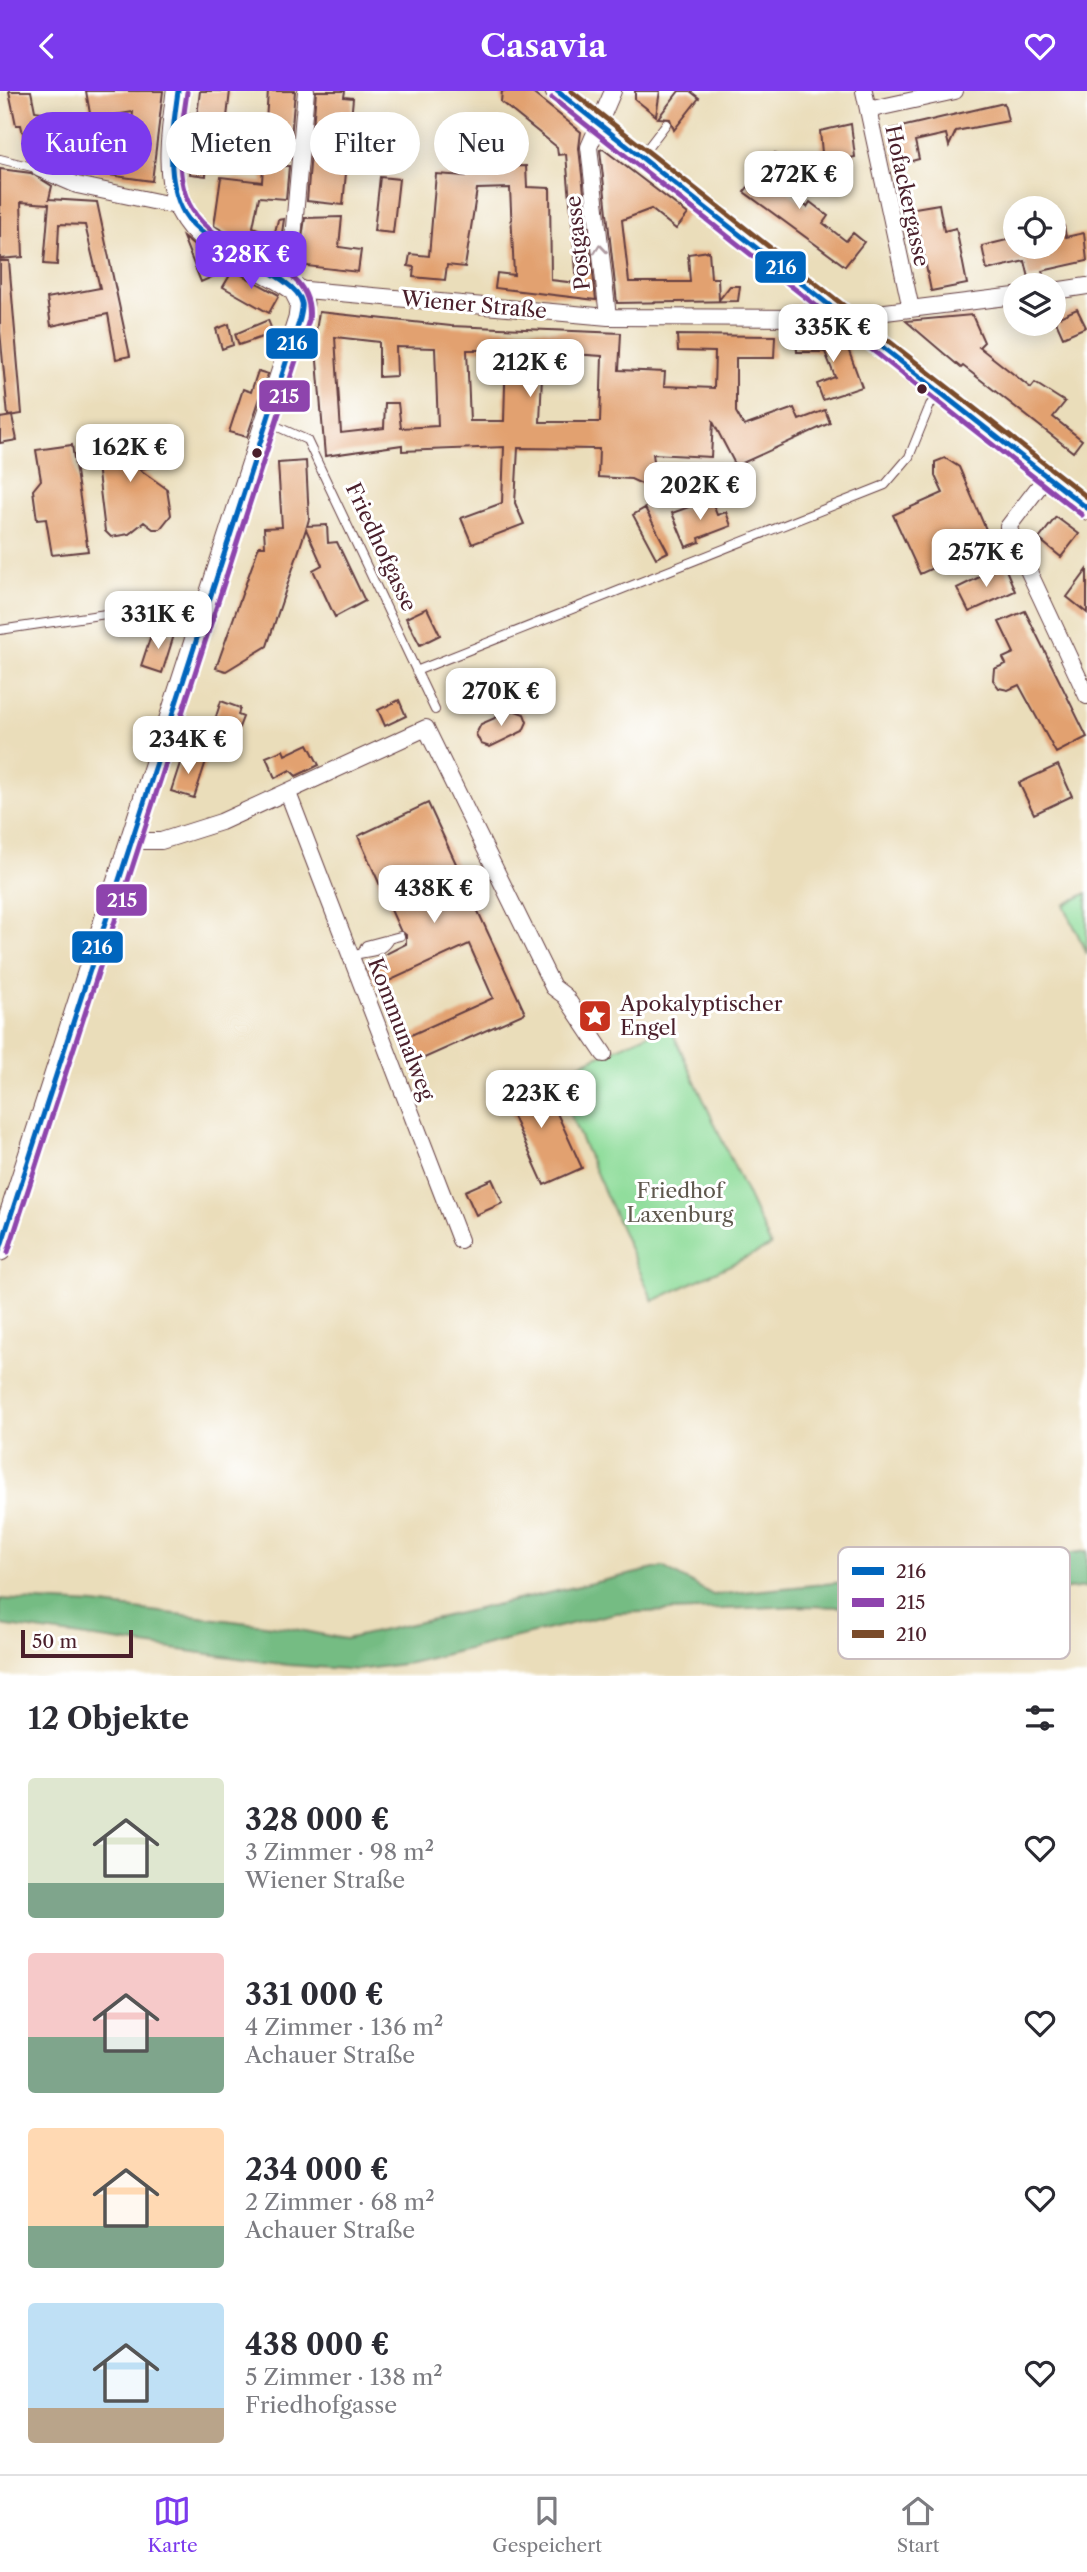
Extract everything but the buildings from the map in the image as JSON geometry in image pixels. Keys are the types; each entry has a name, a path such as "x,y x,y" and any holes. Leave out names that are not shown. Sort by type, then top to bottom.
{"street":[{"path":"54,175 77,185 181,207 170,168 178,91"},
{"path":"0,1249 208,598 269,423 300,319 302,303 289,284 306,91"},
{"path":"556,91 846,316 1087,508"},
{"name":"Postgasse","path":"608,317 589,147 613,91"},
{"name":"Hofackergasse","path":"864,91 911,309"},
{"path":"868,110 955,91"},
{"name":"Wiener Straße","path":"181,207 193,229 214,244 289,284 608,317 874,316 1003,298"},
{"path":"1066,289 1087,286"},
{"path":"1046,476 1008,527 1087,696"},
{"path":"130,841 160,841 221,822 426,728 553,987 565,996 604,1054"},
{"name":"Kommunalweg","path":"288,793 357,954 460,1240"}],"lane":[{"path":"641,156 666,124"},
{"path":"0,159 21,164"},
{"path":"416,671 885,485 909,457 930,405 941,391"},
{"name":"Friedhofgasse","path":"269,423 307,440 435,710"},
{"path":"0,630 208,598"},
{"path":"357,954 372,942 400,936"}],"green space":[{"path":"1087,893 1087,954 1064,905"},
{"name":"Friedhof Laxenburg","path":"669,1025 771,1246 653,1301 553,1076"},
{"path":"1087,1551 1087,1587 1070,1589 1070,1553"},
{"path":"663,1567 713,1595 838,1583 838,1607 616,1613 410,1663 358,1670 288,1665 0,1625 0,1599 95,1604 289,1628 345,1639"}],"transit line":[{"name":"216","path":"0,1249 302,311 302,303 296,292 285,282 211,239 195,227 184,213 178,199 172,169 172,137 178,91"},
{"name":"216","path":"557,91 1087,508"},
{"name":"210","path":"571,91 1087,497"},
{"name":"215","path":"8,1252 309,320 307,299 298,283 283,270 223,238 205,225 192,209 186,196 180,167 187,92"},
{"name":"215","path":"552,98 1082,515"}],"place":[{"name":"Apokalyptischer Engel","path":"595,1016"}]}
